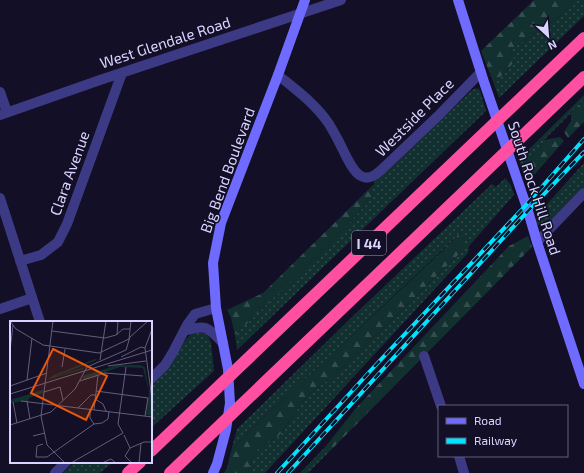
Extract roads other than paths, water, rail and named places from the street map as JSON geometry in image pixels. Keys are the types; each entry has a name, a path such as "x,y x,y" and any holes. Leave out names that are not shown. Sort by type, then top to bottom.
{"highway":[{"name":"I 44","path":"152,450 584,38"},
{"name":"I 44","path":"170,473 584,77"},
{"path":"128,473 139,463"}],"main road":[{"name":"Big Bend Boulevard","path":"213,473 217,464 226,430 230,403 228,369 216,308 213,263 221,223 278,75 304,0"},
{"name":"South Rock Hill Road","path":"458,0 480,72 519,184 584,384"}],"street":[{"name":"West Glendale Road","path":"4,113 341,0"},
{"name":"Westside Place","path":"278,75 307,98 318,110 331,128 352,167 357,173 366,178 380,171 435,119 480,72"},
{"name":"Clara Avenue","path":"20,261 41,255 58,242 67,224 122,73"},
{"path":"0,92 4,113"},
{"path":"537,242 584,193"},
{"path":"0,198 3,217 20,261 40,321"},
{"path":"0,309 32,298"},
{"path":"152,378 165,365 187,325 195,314 216,308"},
{"path":"184,331 196,327 204,327 223,339"},
{"path":"424,356 441,405"},
{"path":"458,457 464,473"},
{"path":"55,473 65,463"}],"railway":[{"path":"277,473 526,205 584,139"},
{"path":"288,473 584,152"}]}
